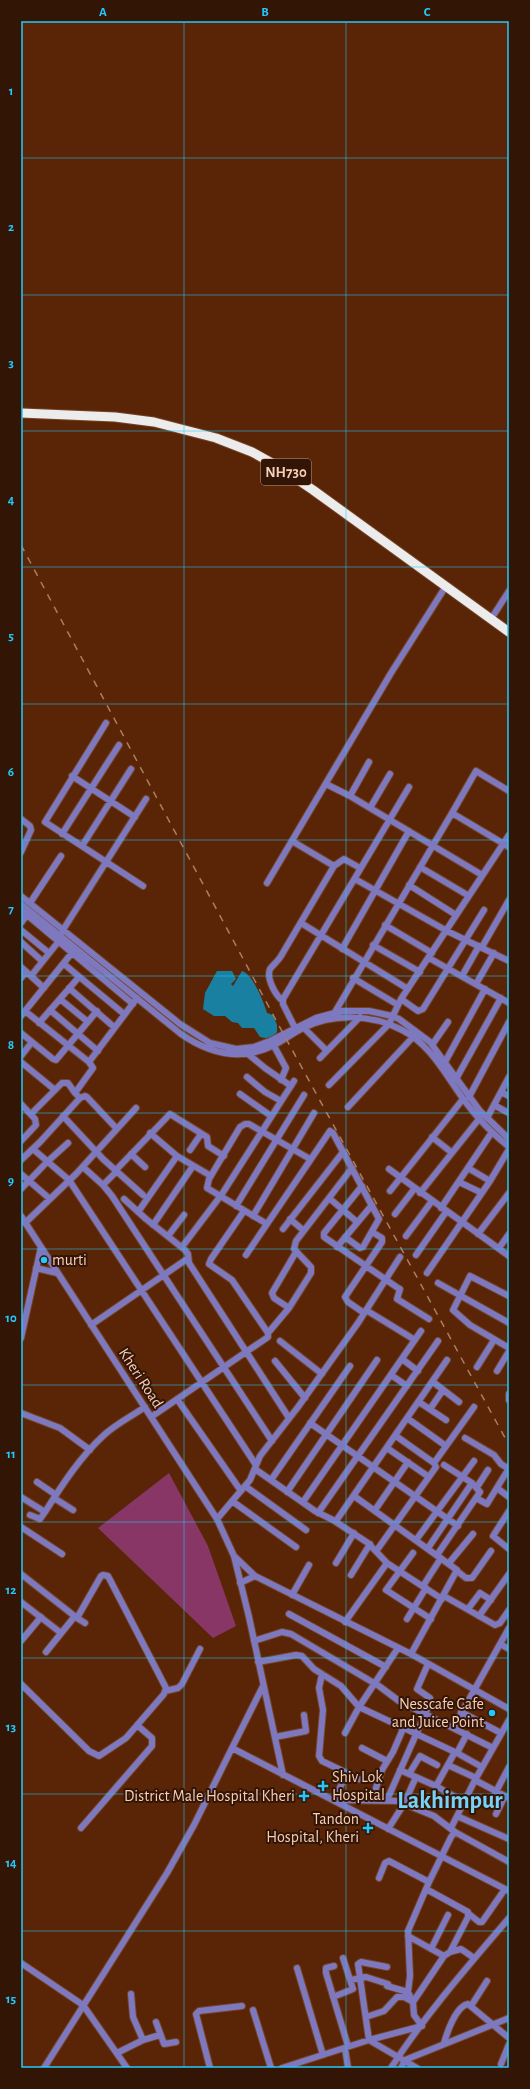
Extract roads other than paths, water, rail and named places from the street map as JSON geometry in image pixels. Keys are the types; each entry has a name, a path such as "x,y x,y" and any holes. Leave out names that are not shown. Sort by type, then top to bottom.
{"highway":[{"name":"NH730","path":"21,412 115,417 154,422 192,431 241,448 265,459 296,478 509,632"}],"street":[{"path":"267,883 389,677 446,586"},
{"path":"491,619 509,591"},
{"path":"106,723 45,820 47,824 107,861 142,886"},
{"path":"62,834 118,745"},
{"path":"350,796 369,762"},
{"path":"82,846 131,769"},
{"path":"335,1012 353,978 476,771 507,790 509,782"},
{"path":"370,808 390,774"},
{"path":"72,776 135,817"},
{"path":"326,784 350,796 482,875"},
{"path":"283,1002 360,868 409,787"},
{"path":"21,978 28,974 49,953 146,799"},
{"path":"452,813 506,845"},
{"path":"21,819 30,826 32,830 21,852"},
{"path":"342,949 374,890 409,831"},
{"path":"329,1086 391,1020 408,989 482,875 506,845 509,835"},
{"path":"292,841 334,866"},
{"path":"30,903 61,856"},
{"path":"295,1028 283,1002 275,991 270,980 269,972 301,923 334,866 344,859 360,868"},
{"path":"420,867 469,896"},
{"path":"355,879 447,931 509,961"},
{"path":"409,885 456,915"},
{"path":"21,896 30,903 75,950 133,1004"},
{"path":"462,976 509,900"},
{"path":"21,904 180,1024 210,1043 236,1049 249,1048 270,1041 316,1018 335,1012 369,1012 391,1020 425,1037 445,1062 479,1119 509,1148 490,1181 427,1273"},
{"path":"21,910 27,915 61,934"},
{"path":"353,978 418,1011 422,1011 484,910"},
{"path":"21,922 27,915"},
{"path":"301,923 408,989"},
{"path":"385,925 448,968 509,1003"},
{"path":"21,930 49,953"},
{"path":"21,942 42,961"},
{"path":"373,945 420,972"},
{"path":"21,1016 75,950"},
{"path":"75,950 194,1043 221,1054 248,1054 274,1046 304,1028 331,1019 360,1017 391,1020 428,1051 466,1098 508,1136"},
{"path":"476,984 494,953"},
{"path":"64,964 124,1014"},
{"path":"21,967 44,988"},
{"path":"39,1023 78,977"},
{"path":"69,988 114,1027"},
{"path":"445,1062 485,989"},
{"path":"89,1062 137,998"},
{"path":"456,1079 501,998"},
{"path":"60,999 88,1022"},
{"path":"50,1010 98,1051"},
{"path":"26,1011 89,1062 93,1068 75,1093"},
{"path":"21,1032 54,1060 60,1057 97,1011"},
{"path":"320,1058 360,1017"},
{"path":"432,1045 448,1022"},
{"path":"390,1192 432,1137 466,1098 509,1022"},
{"path":"304,1028 327,1051"},
{"path":"348,1107 413,1037"},
{"path":"21,1056 32,1042"},
{"path":"274,1046 286,1068 281,1080"},
{"path":"182,1247 220,1197 292,1083 281,1080 248,1054"},
{"path":"21,1062 55,1090"},
{"path":"247,1077 265,1092 281,1101"},
{"path":"487,1118 509,1078"},
{"path":"31,1114 64,1082 68,1083 80,1098"},
{"path":"501,1092 509,1096"},
{"path":"240,1094 271,1116"},
{"path":"236,1206 304,1095"},
{"path":"21,1160 80,1098 86,1096 118,1128"},
{"path":"21,1104 31,1114 36,1125 21,1141"},
{"path":"494,1105 509,1113"},
{"path":"25,1223 83,1167 136,1108"},
{"path":"104,1185 150,1133 170,1114 208,1138 208,1146 224,1156"},
{"path":"253,1216 314,1114"},
{"path":"63,1116 96,1152 143,1195"},
{"path":"420,1192 479,1119"},
{"path":"267,1224 207,1188 206,1183 243,1125 247,1123 310,1159"},
{"path":"246,1255 330,1131 333,1132 379,1219 365,1246 361,1248 345,1237"},
{"path":"416,1255 444,1210 459,1182 492,1132"},
{"path":"150,1133 177,1156 211,1176"},
{"path":"190,1150 201,1134"},
{"path":"432,1137 451,1152"},
{"path":"21,1189 68,1143"},
{"path":"33,1149 69,1180 202,1382 255,1467 318,1513 336,1521 370,1544 387,1562 425,1587 495,1625 499,1624 509,1610"},
{"path":"283,1229 343,1152"},
{"path":"131,1154 145,1167"},
{"path":"138,1212 177,1156"},
{"path":"153,1225 194,1166"},
{"path":"83,1167 104,1185 272,1441"},
{"path":"151,1417 268,1337 268,1333 289,1308 312,1270 310,1265 296,1252 294,1245 352,1168"},
{"path":"468,1168 490,1181"},
{"path":"389,1169 509,1256"},
{"path":"21,1174 50,1199"},
{"path":"459,1182 482,1193"},
{"path":"362,1186 323,1234 325,1238 336,1247 399,1288 397,1299 429,1319"},
{"path":"396,1214 415,1188"},
{"path":"478,1234 508,1196"},
{"path":"329,1198 357,1222"},
{"path":"124,1199 153,1225 182,1247 188,1254 187,1259 290,1418"},
{"path":"406,1236 432,1201"},
{"path":"336,1247 372,1205"},
{"path":"244,1211 213,1255 209,1264 232,1280 268,1333"},
{"path":"168,1236 184,1215"},
{"name":"Kheri Road","path":"21,1216 217,1519 234,1556"},
{"path":"290,1219 304,1230"},
{"path":"372,1232 382,1238 382,1242 345,1297 348,1302 415,1340"},
{"path":"499,1248 509,1234"},
{"path":"21,1338 41,1247"},
{"path":"289,1308 274,1298 272,1293 296,1252"},
{"path":"217,1519 253,1476 260,1456 322,1374 365,1312 400,1257"},
{"path":"91,1325 187,1259"},
{"path":"36,1268 57,1273"},
{"path":"497,1371 509,1350 453,1311 453,1308 468,1278 471,1276 509,1296"},
{"path":"438,1283 509,1323"},
{"path":"303,1502 421,1331"},
{"path":"476,1367 494,1340"},
{"path":"318,1513 438,1341"},
{"path":"280,1342 322,1374"},
{"path":"402,1359 418,1371"},
{"path":"288,1492 377,1360"},
{"path":"336,1521 447,1360"},
{"path":"276,1361 305,1398"},
{"path":"271,1480 350,1366"},
{"path":"391,1375 407,1386"},
{"path":"433,1382 459,1402"},
{"path":"430,1409 443,1390"},
{"path":"509,1394 509,1400"},
{"path":"177,1399 243,1488 306,1530"},
{"path":"419,1402 446,1420"},
{"path":"30,1515 40,1519 73,1469 105,1434 145,1407"},
{"path":"434,1463 474,1407"},
{"path":"21,1413 60,1428 90,1450"},
{"path":"407,1418 446,1446"},
{"path":"310,1423 374,1466 458,1526"},
{"path":"377,1550 436,1467 434,1463 396,1436"},
{"path":"465,1438 494,1455 501,1464 509,1469 487,1504 476,1498"},
{"path":"387,1448 429,1477"},
{"path":"416,1540 474,1461"},
{"path":"375,1510 408,1462"},
{"path":"407,1619 425,1587 439,1556 480,1492 474,1485 462,1476 444,1465"},
{"path":"428,1548 474,1485 488,1470"},
{"path":"38,1482 73,1510"},
{"path":"497,1488 509,1497"},
{"path":"354,1496 439,1556 468,1579 472,1578 491,1551"},
{"path":"21,1497 45,1512"},
{"path":"232,1501 296,1547"},
{"path":"509,1511 493,1536 509,1548"},
{"path":"21,1527 62,1554"},
{"path":"336,1563 354,1533"},
{"path":"449,1564 473,1534"},
{"path":"350,1575 370,1544"},
{"path":"413,1553 399,1570 387,1588 387,1591 431,1619"},
{"path":"234,1556 255,1576 411,1654 509,1709"},
{"path":"234,1556 283,1775"},
{"path":"345,1622 387,1562"},
{"path":"292,1595 309,1565"},
{"path":"411,1654 457,1571"},
{"path":"21,1574 76,1617 86,1623"},
{"path":"479,1616 509,1574"},
{"path":"46,1652 76,1617 101,1576 108,1576 165,1685 166,1691"},
{"path":"240,1583 255,1576"},
{"path":"468,1609 480,1593 491,1600"},
{"path":"21,1602 61,1633"},
{"path":"289,1614 386,1667"},
{"path":"21,1641 41,1617"},
{"path":"453,1728 473,1689 509,1628"},
{"path":"254,1640 287,1632 375,1684 395,1699 493,1748"},
{"path":"500,1644 509,1649"},
{"path":"345,1734 359,1707 398,1648"},
{"path":"21,1684 94,1755 102,1755 120,1743 166,1691 178,1688 182,1684 200,1649"},
{"path":"258,1662 299,1655 314,1669 341,1686 359,1707 482,1767"},
{"path":"387,1800 431,1700 417,1689 428,1664"},
{"path":"322,1674 319,1688 323,1710 319,1756 322,1761 359,1779"},
{"path":"44,2068 165,1876 194,1825 263,1686"},
{"path":"461,1712 501,1733"},
{"path":"275,1737 306,1731 304,1715"},
{"path":"413,2002 408,1992 410,1963 408,1936 410,1926 453,1830 457,1816 475,1779 509,1720"},
{"path":"81,1828 152,1746 152,1738 137,1725"},
{"path":"372,1800 379,1776 403,1729"},
{"path":"436,1786 466,1734"},
{"path":"232,1748 507,1890 482,1922 478,1922 469,1914 467,1909 426,1889"},
{"path":"362,1748 387,1761"},
{"path":"410,1774 420,1756 437,1765"},
{"path":"448,1764 507,1797 496,1814"},
{"path":"489,1805 509,1767"},
{"path":"400,1770 436,1786 464,1802"},
{"path":"334,1800 347,1773"},
{"path":"388,1829 404,1804 416,1777"},
{"path":"334,1800 387,1800 404,1804 434,1816 453,1830 509,1862"},
{"path":"457,1816 509,1838"},
{"path":"378,1878 386,1863 389,1861 429,1882"},
{"path":"450,1952 469,1914"},
{"path":"431,1949 448,1915"},
{"path":"392,2068 402,2058 422,2026 474,1958 509,1918"},
{"path":"408,1936 444,1956"},
{"path":"422,2026 412,2012 413,2002 444,1956 450,1952 461,1949 474,1958"},
{"path":"333,1997 353,1991 343,1958"},
{"path":"369,2040 359,1962 386,1968"},
{"path":"21,1963 83,2005 127,2068"},
{"path":"334,1966 326,1968 326,1973 346,2047 348,2068"},
{"path":"297,1968 323,2055"},
{"path":"350,1980 366,1977 408,1992"},
{"path":"471,2006 487,1981"},
{"path":"131,1994 133,2017 143,2040"},
{"path":"366,2017 384,2011 396,1997 404,1997 413,2002"},
{"path":"444,2043 450,2025 462,2007 465,2004 471,2006 507,2037 509,2043 501,2064"},
{"path":"210,2068 196,2014 199,2011 242,2006"},
{"path":"253,2010 271,2068"},
{"path":"402,2058 509,2018"},
{"path":"156,2022 164,2044 176,2042"},
{"path":"282,2068 299,2065 346,2047 422,2026"},
{"path":"117,2053 143,2040 160,2035"},
{"path":"369,2040 402,2058 416,2068"},
{"path":"401,2068 402,2058"}],"water":[{"path":"217,971 232,971 236,979 231,984 233,986 242,971 250,977 258,989 267,1013 273,1015 277,1025 277,1032 274,1036 268,1038 260,1037 254,1028 242,1028 238,1023 232,1022 225,1016 214,1016 203,1009 205,993"}],"railway":[{"path":"21,545 284,1035 509,1445"}],"place":[{"name":"murti","path":"44,1260"},
{"name":"Nesscafe Cafe and Juice Point","path":"492,1713"},
{"name":"Shiv Lok Hospital","path":"323,1786"},
{"name":"District Male Hospital Kheri","path":"304,1796"},
{"name":"Tandon Hospital, Kheri","path":"368,1828"}],"district":[{"name":"Lakhimpur","path":"450,1801"}]}
